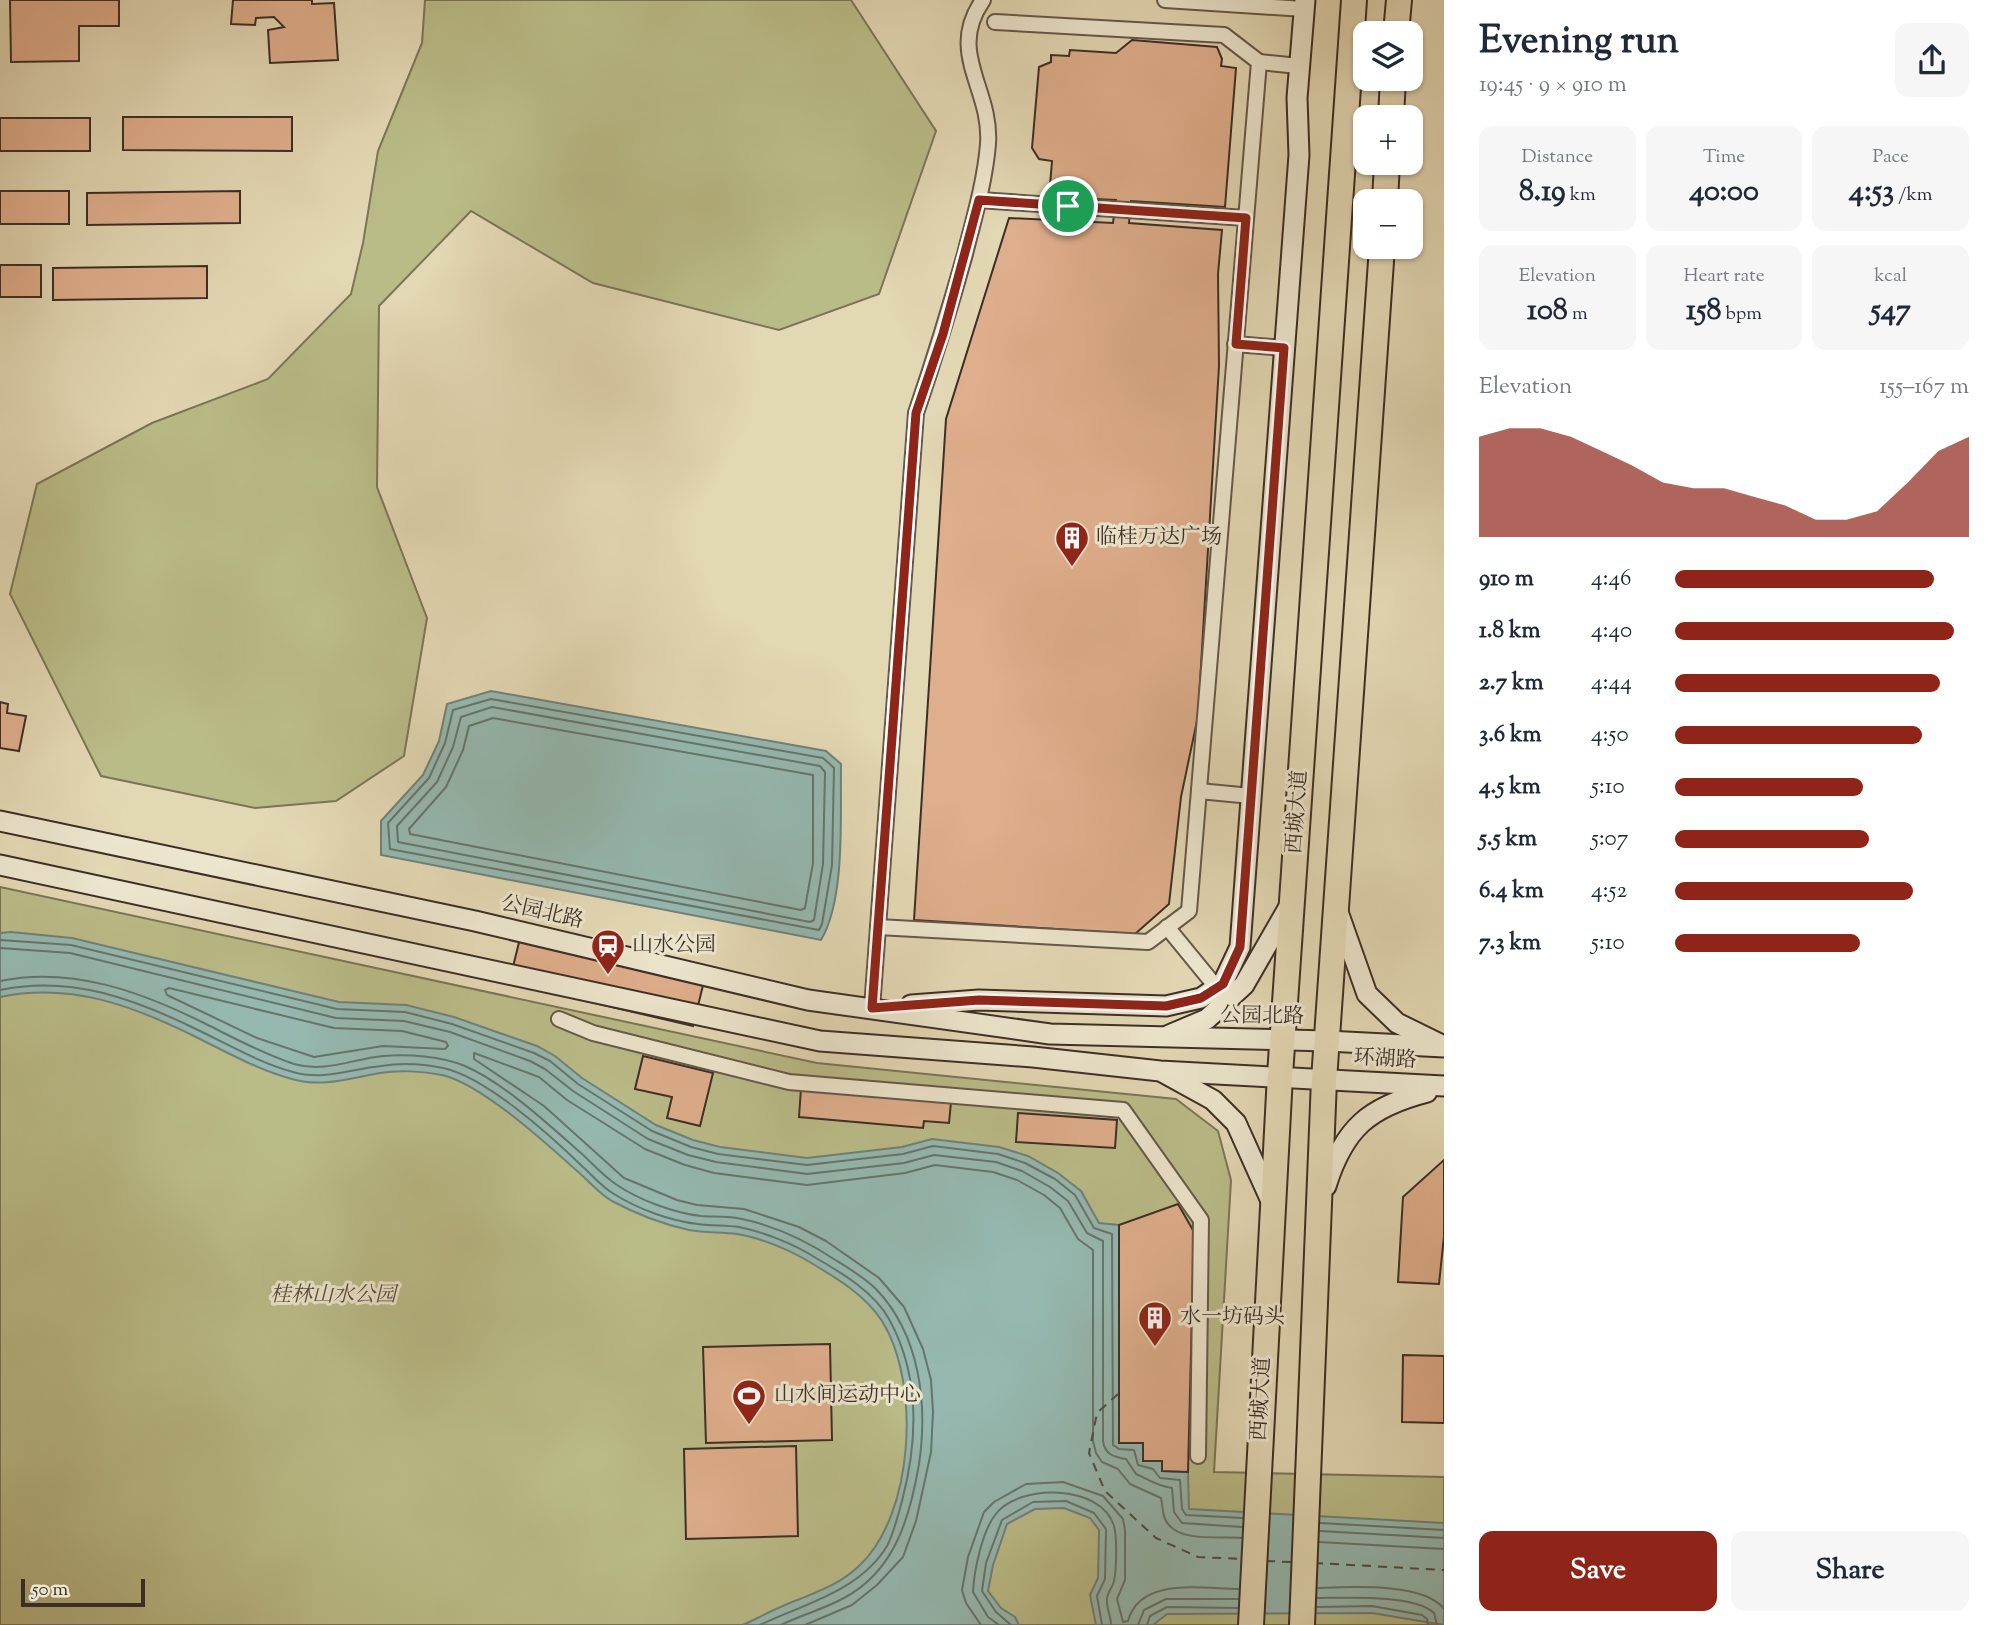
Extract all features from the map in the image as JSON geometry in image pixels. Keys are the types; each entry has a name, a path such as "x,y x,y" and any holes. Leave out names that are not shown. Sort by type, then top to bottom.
{"highway":[{"name":"西城大道","path":"1251,1625 1282,1041 1354,0"},
{"path":"1397,21 1399,0"},
{"path":"1301,1625 1326,1041 1381,259"}],"main road":[{"path":"872,1008 979,1000 1166,1006 1201,998 1223,984 1240,947 1299,155 1297,98 1304,5"},
{"name":"公园北路","path":"0,821 475,920 808,1000 1050,1034 1326,1041"},
{"path":"0,865 820,1041 1033,1057 1160,1071 1280,1075 1324,1080"},
{"path":"1162,1037 1207,1019 1244,985 1292,901"},
{"path":"1336,905 1367,994 1397,1023 1444,1047"},
{"name":"环湖路","path":"1326,1041 1444,1047"},
{"path":"1160,1071 1213,1100 1236,1124 1273,1205"},
{"name":"环湖路","path":"1324,1080 1444,1087"},
{"path":"1318,1210 1335,1157 1346,1138 1372,1113 1396,1100 1444,1087"}],"street":[{"path":"872,1008 916,413 943,334 979,200 988,132 985,108 967,44 973,20 983,0"},
{"path":"1165,0 1304,5"},
{"path":"995,22 1224,35 1258,62 1299,66"},
{"path":"878,927 1148,942 1189,911 1258,62"},
{"path":"979,200 1246,218"},
{"path":"1236,344 1284,348"},
{"path":"1199,791 1251,796"},
{"path":"1167,928 1217,988"},
{"path":"559,1019 593,1033 789,1082 1123,1110 1201,1220 1198,1456"}],"green space":[{"path":"425,0 851,0 936,131 879,294 779,330 593,283 471,211 379,306 377,487 427,618 404,756 336,801 255,808 101,776 10,594 37,484 152,423 268,379 351,294 363,243 378,151 422,43"},
{"name":"桂林山水公园","path":"0,887 817,1063 1176,1099 1218,1131 1231,1180 1214,1472 1444,1477 1444,1625 0,1625"}],"water":[{"path":"491,691 826,751 841,764 841,830 835,902 821,940 381,855 381,821 423,775 439,741 447,704"},
{"path":"0,933 72,938 339,1002 406,1005 454,1017 537,1046 656,1125 693,1140 720,1147 807,1158 902,1147 932,1139 999,1147 1028,1156 1058,1173 1081,1191 1099,1223 1119,1225 1119,1443 1143,1443 1143,1461 1162,1461 1162,1471 1188,1472 1189,1509 1444,1523 1444,1625 1372,1613 1167,1614 1153,1625 1096,1625 1090,1595 1098,1578 1099,1530 1090,1518 1064,1508 1035,1509 1007,1524 993,1565 988,1591 1001,1608 1015,1617 1019,1625 743,1625 831,1586 852,1572 877,1543 891,1515 901,1482 906,1448 903,1378 894,1347 882,1321 868,1304 832,1276 805,1259 776,1246 737,1234 679,1228 612,1201 512,1115 475,1090 442,1075 403,1071 336,1081 303,1082 244,1061 150,1016 102,1000 52,993 0,997"}],"building":[{"path":"10,0 119,0 119,26 79,26 79,61 11,62"},
{"path":"233,0 312,0 312,4 334,3 338,60 270,63 268,30 284,27 274,17 256,18 255,25 231,24"},
{"name":"临桂万达广场","path":"1132,40 1217,47 1222,59 1221,66 1236,68 1225,207 1131,201 1129,223 1222,230 1218,274 1219,366 1198,716 1181,797 1169,904 1135,934 914,920 946,419 1009,218 1113,223 1116,200 1049,197 1052,161 1039,159 1032,148 1039,67 1051,62 1051,55 1069,56 1070,50 1116,53"},
{"path":"123,117 292,117 292,151 123,150"},
{"path":"0,118 90,118 90,151 0,151"},
{"path":"0,191 69,191 69,224 0,224"},
{"path":"240,191 240,223 87,225 87,193"},
{"path":"0,265 41,265 41,297 0,297"},
{"path":"207,266 207,298 53,300 53,268"},
{"path":"0,702 8,704 7,713 26,716 19,751 0,748"},
{"name":"山水公园","path":"523,926 707,969 693,1026 509,983"},
{"path":"643,1056 713,1073 700,1126 667,1118 672,1097 635,1089"},
{"path":"801,1088 951,1102 949,1123 924,1121 923,1128 799,1117"},
{"path":"1018,1113 1117,1120 1115,1148 1016,1142"},
{"path":"1444,1160 1444,1236 1439,1284 1398,1282 1403,1197"},
{"name":"水一坊码头","path":"1178,1204 1194,1232 1188,1472 1162,1471 1162,1461 1143,1461 1143,1443 1119,1443 1119,1225"},
{"path":"830,1344 832,1440 706,1443 703,1347"},
{"path":"1403,1355 1444,1356 1444,1423 1402,1422"},
{"path":"796,1446 798,1536 686,1539 684,1449"}],"ferry route":[{"path":"1118,1394 1097,1413 1089,1453 1105,1491 1156,1538 1198,1557 1242,1559"},
{"path":"1266,1561 1291,1562"},
{"path":"1314,1563 1444,1570"}],"place":[{"name":"临桂万达广场","path":"1072,568"},
{"name":"山水公园","path":"608,976"},
{"name":"水一坊码头","path":"1155,1348"},
{"name":"山水间运动中心","path":"749,1426"}],"route":[{"path":"979,200 1068,206 1246,218 1236,344 1284,348 1240,947 1223,984 1201,998 1166,1006 979,1000 872,1008 916,413 943,334 979,200"}]}
